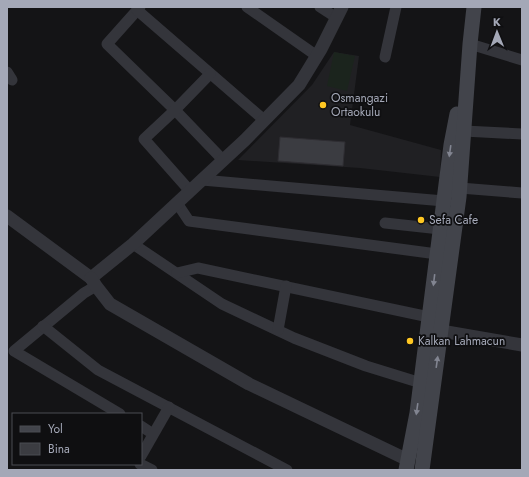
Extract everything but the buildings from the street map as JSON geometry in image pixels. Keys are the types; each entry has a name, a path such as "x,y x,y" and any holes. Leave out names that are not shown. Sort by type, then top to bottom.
{"main road":[{"path":"422,470 460,188 474,7"},
{"path":"407,465 421,383 451,145 470,44"}],"street":[{"path":"247,7 318,56"},
{"path":"118,413 14,351 84,293 93,282 223,160 299,85 318,56 340,12 320,7"},
{"path":"385,57 396,7"},
{"path":"223,160 175,110 107,44 138,9 264,120"},
{"path":"470,44 522,60"},
{"path":"190,191 144,139 210,74"},
{"path":"464,131 522,134"},
{"path":"202,180 444,201"},
{"path":"460,188 522,193"},
{"path":"177,203 189,221 437,254"},
{"path":"7,216 93,282 110,304 249,384 407,465"},
{"path":"385,223 440,229"},
{"path":"133,244 222,304 278,330 366,366 421,383"},
{"path":"176,273 198,268 429,317"},
{"path":"278,330 286,286"},
{"path":"43,326 98,370 287,470"},
{"path":"441,331 522,346"},
{"path":"142,454 169,407"},
{"path":"142,427 153,434"},
{"path":"142,465 152,470"}],"shaded area":[{"name":"Osmangazi Ortaokulu","path":"334,52 359,56 350,125 441,150 440,177 360,168 238,160 312,85"},
{"path":"334,52 355,56 347,91 327,86"}],"place":[{"name":"Osmangazi Ortaokulu","path":"323,105"},
{"name":"Sefa Cafe","path":"421,220"},
{"name":"Kalkan Lahmacun","path":"410,341"}]}
